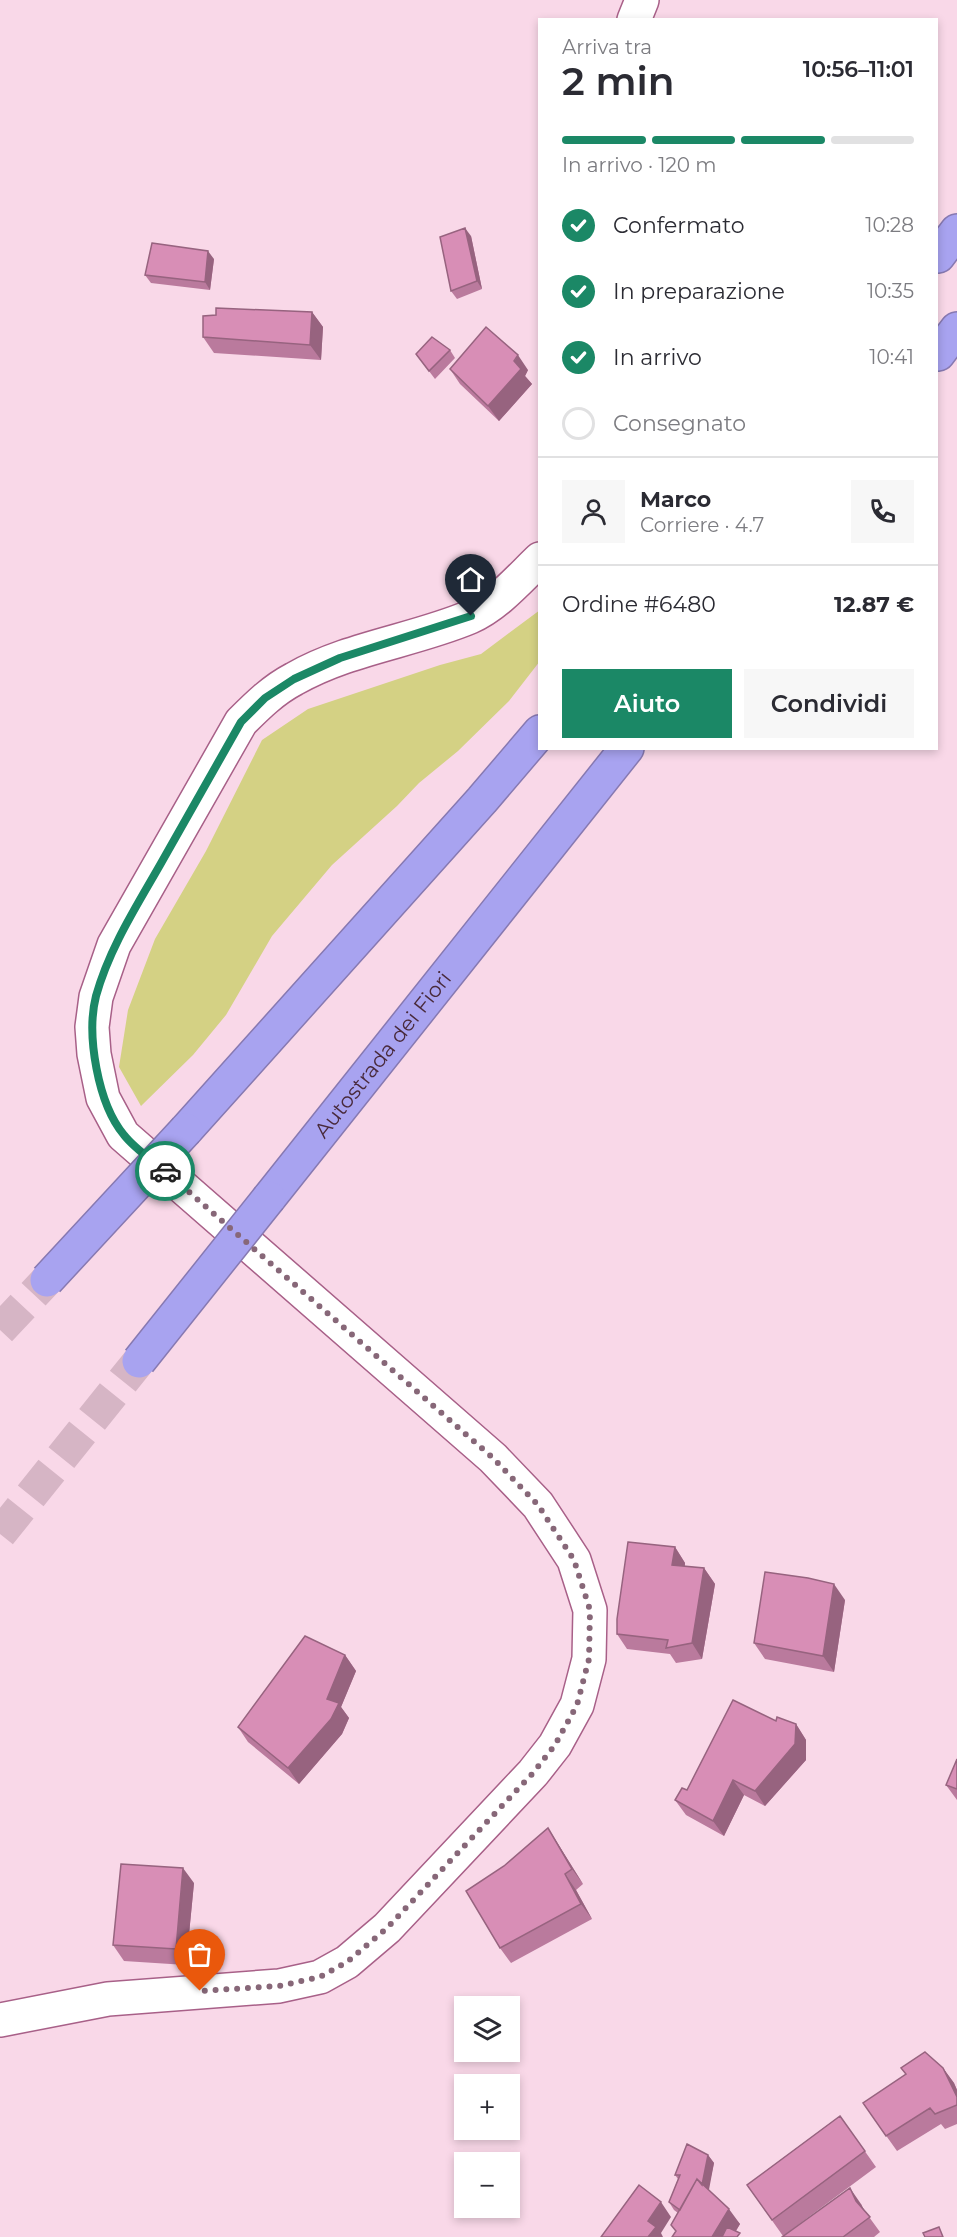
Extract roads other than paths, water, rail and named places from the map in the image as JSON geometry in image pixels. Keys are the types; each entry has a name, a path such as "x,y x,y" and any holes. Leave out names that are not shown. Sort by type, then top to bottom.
{"highway":[{"path":"938,256 957,231"},
{"path":"938,354 957,329"},
{"path":"47,1280 186,1130 474,809 538,734"},
{"name":"Autostrada dei Fiori","path":"139,1361 625,750"}],"street":[{"path":"635,18 642,0"},
{"path":"0,2020 108,1999 279,1986 320,1977 347,1962 395,1920 533,1773 555,1745 577,1705 589,1659 590,1610 574,1560 538,1505 493,1458 123,1135 104,1098 94,1054 92,1027 96,998 114,945 241,722 265,698 294,679 340,658 471,616 493,604 538,561"}],"tunnel":[{"path":"0,1330 47,1280"},
{"path":"0,1534 139,1361"}]}
